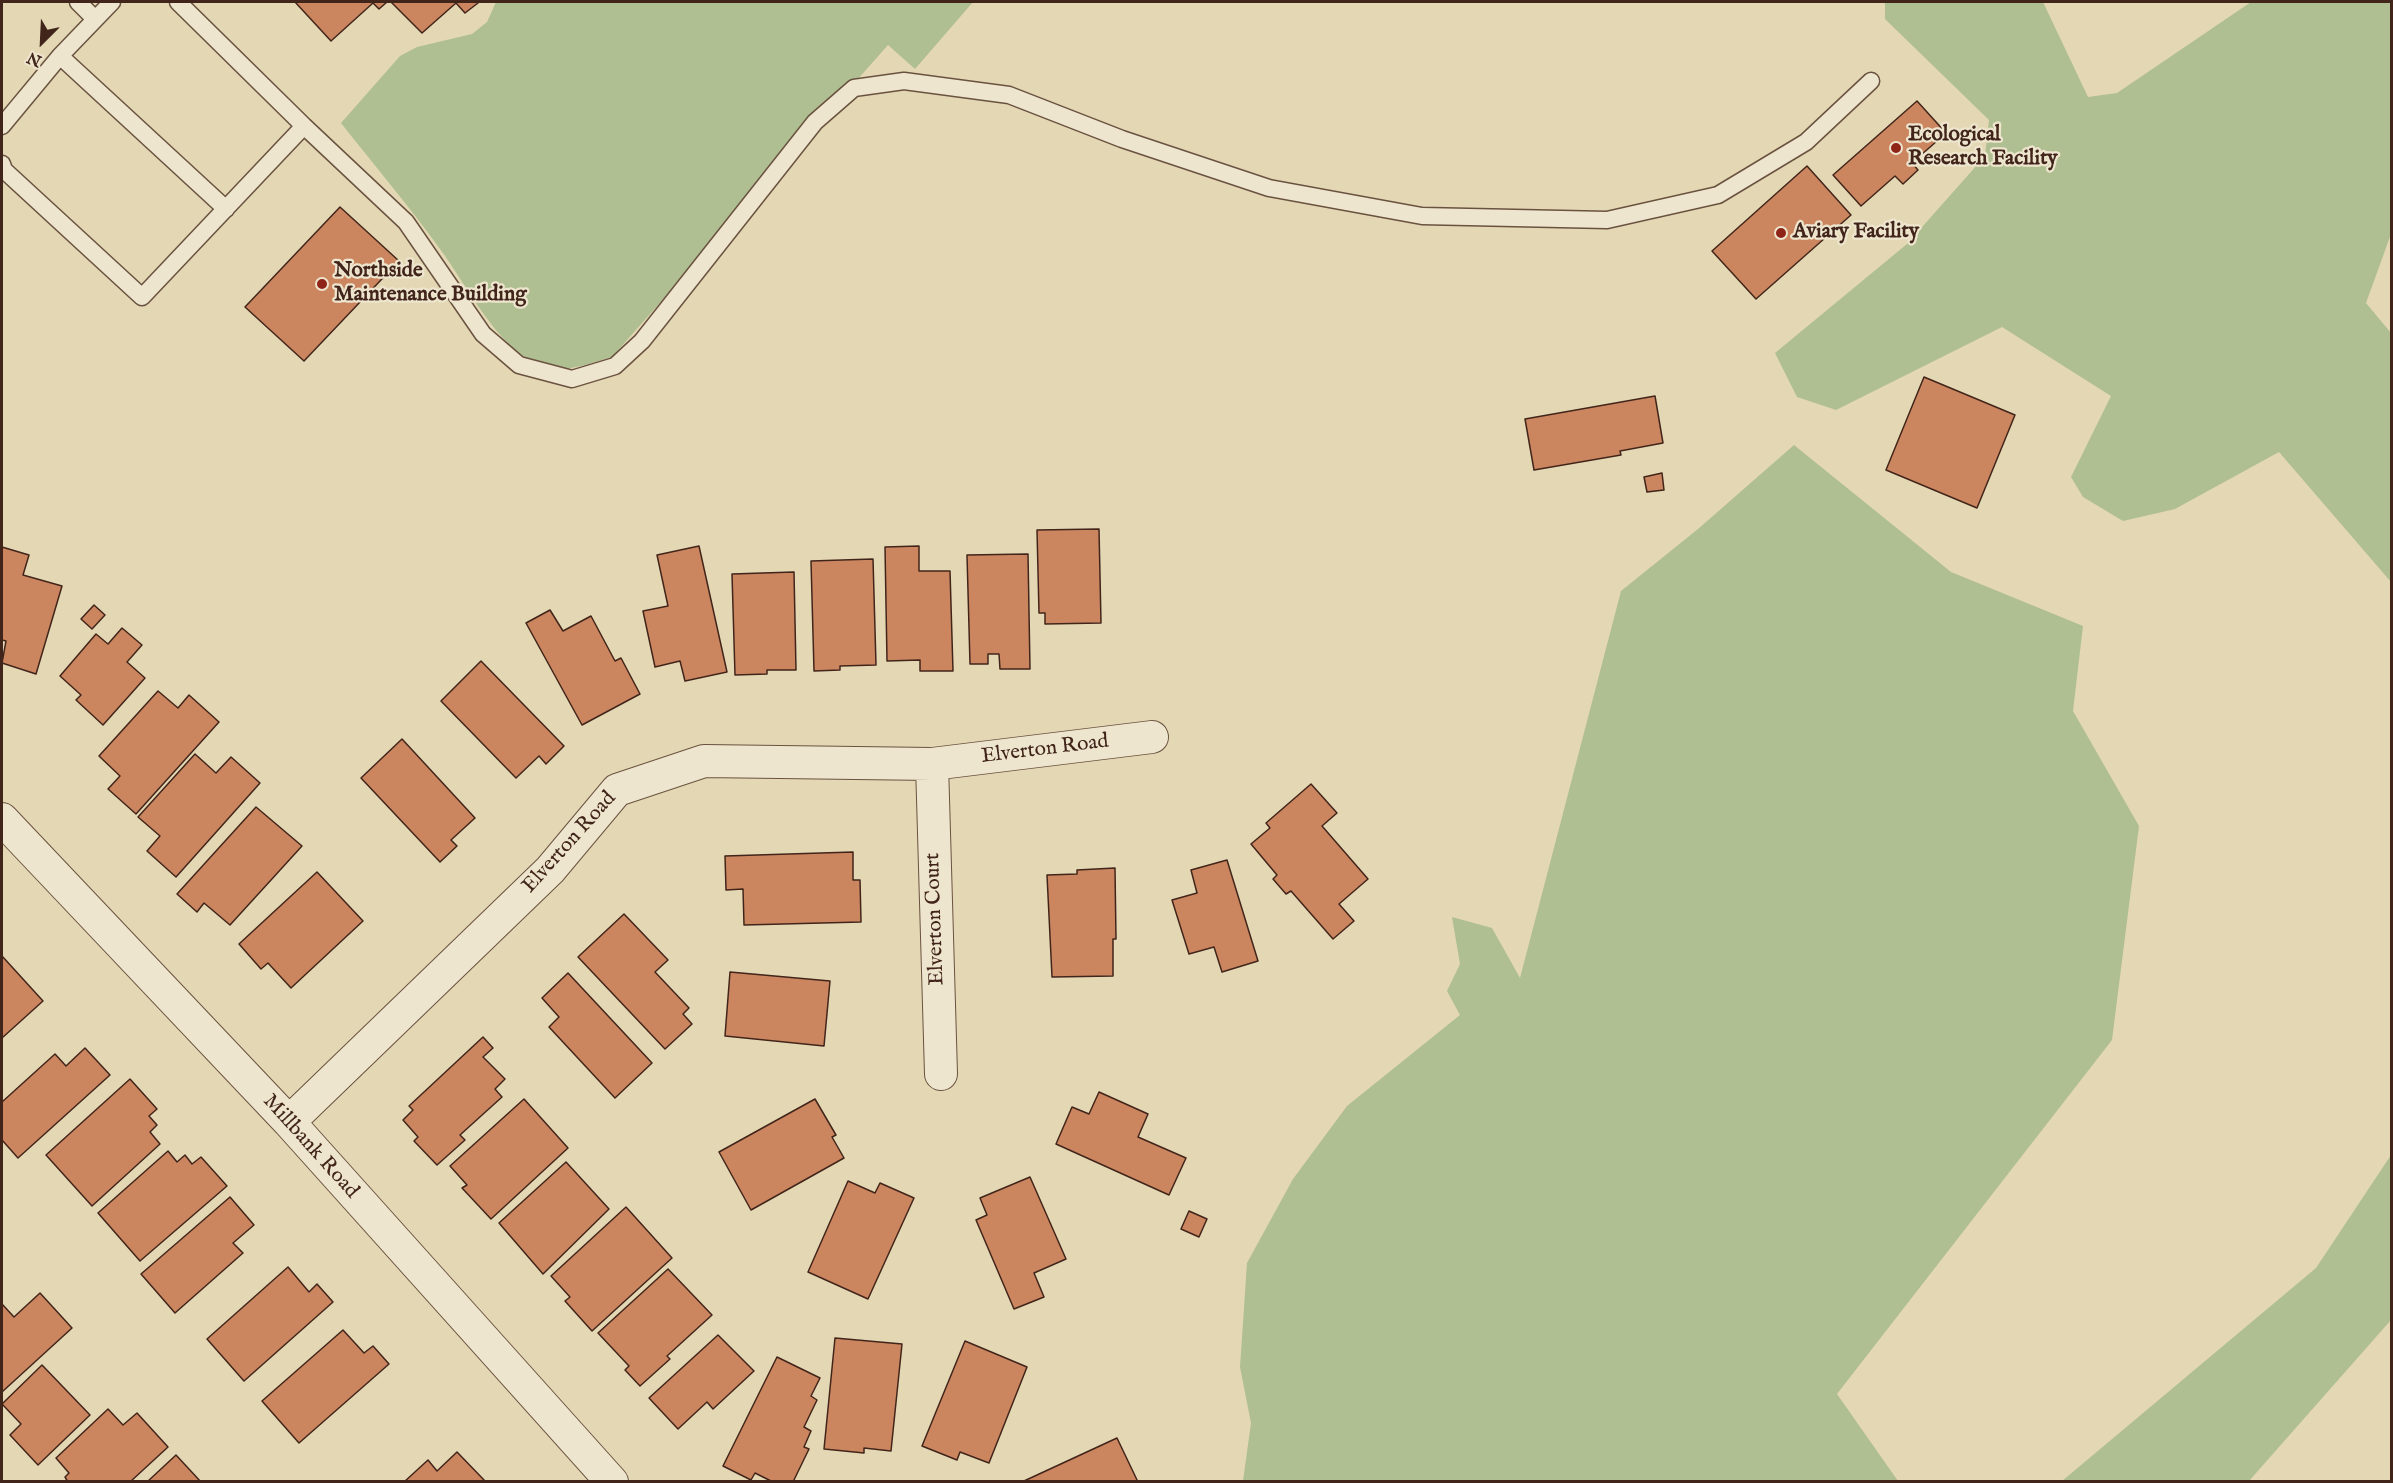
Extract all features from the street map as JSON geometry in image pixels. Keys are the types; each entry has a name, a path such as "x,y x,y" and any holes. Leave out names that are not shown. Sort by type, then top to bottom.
{"street":[{"name":"Elverton Road","path":"289,1122 550,870 617,790 704,761 932,764 1152,737"},
{"name":"Elverton Court","path":"932,764 941,1074"},
{"name":"Millbank Road","path":"2,819 289,1122 612,1482"}],"lane":[{"path":"78,2 95,19"},
{"path":"2,126 60,56 112,2"},
{"path":"178,2 406,222 483,333 519,365 572,380 615,366 642,341 815,122 854,88 904,81 1009,95 1122,139 1269,188 1422,216 1607,220 1718,195 1806,142 1871,81"},
{"path":"60,56 226,208"},
{"path":"2,164 4,170 142,297 304,126"}],"green space":[{"path":"496,2 973,2 915,69 888,45 612,357 578,366 553,369 528,359 513,348 499,333 404,201 341,123 400,56 417,47 472,34 487,22"},
{"path":"1885,2 2043,2 2088,97 2117,93 2251,2 2391,2 2391,234 2366,303 2391,333 2391,582 2279,452 2175,509 2123,521 2083,497 2071,477 2111,396 2002,327 1836,410 1797,397 1775,353 1907,244 1985,156 1989,120 1885,19"},
{"path":"1794,445 1951,572 2083,626 2073,711 2139,826 2112,1040 1837,1394 1898,1481 1243,1481 1251,1423 1240,1367 1247,1263 1293,1179 1347,1106 1460,1015 1447,991 1460,964 1452,917 1492,928 1520,978 1621,591 1698,529"},
{"path":"2391,1155 2391,1320 2249,1481 2062,1481 2316,1268"}],"building":[{"path":"295,2 387,2 379,9 373,3 331,41"},
{"path":"391,2 478,3 465,13 456,3 422,33"},
{"name":"Ecological Research Facility","path":"1917,101 1946,133 1912,163 1918,170 1903,184 1895,176 1861,206 1833,175"},
{"name":"Aviary Facility","path":"1807,166 1851,215 1756,299 1712,251"},
{"name":"Northside Maintenance Building","path":"340,207 399,261 304,361 245,307"},
{"path":"1924,377 2015,415 1977,508 1886,470"},
{"path":"1655,396 1663,443 1620,451 1621,455 1534,470 1525,419"},
{"path":"1662,473 1664,490 1647,492 1644,477"},
{"path":"1099,529 1101,623 1045,624 1045,613 1039,613 1037,530"},
{"path":"699,546 727,672 685,681 680,661 655,667 643,611 668,606 657,555"},
{"path":"919,546 919,571 950,571 953,671 920,671 920,660 887,661 885,547"},
{"path":"2,547 29,555 23,575 62,586 36,674 2,663 6,641 2,640"},
{"path":"1028,554 1030,669 1000,669 999,654 988,654 988,664 970,664 967,555"},
{"path":"873,559 876,665 840,666 840,670 814,671 811,561"},
{"path":"794,572 796,670 767,670 767,674 735,675 732,574"},
{"path":"94,605 105,615 92,629 81,619"},
{"path":"550,610 563,631 591,616 615,661 621,658 640,694 582,725 526,623"},
{"path":"122,628 142,645 127,662 145,678 103,725 76,700 81,695 60,676 96,634 108,644"},
{"path":"481,661 564,746 546,764 539,756 516,778 441,701"},
{"path":"158,691 178,708 189,695 219,722 136,814 108,789 120,776 99,756"},
{"path":"402,739 475,818 451,840 457,846 440,862 361,778"},
{"path":"195,754 216,773 231,757 260,783 176,877 147,851 160,836 138,817"},
{"path":"1311,784 1337,813 1322,826 1368,879 1339,904 1354,921 1333,939 1291,891 1286,894 1273,879 1277,875 1251,844 1270,828 1266,823"},
{"path":"256,807 302,846 230,925 204,903 197,912 177,894"},
{"path":"853,852 853,880 860,880 861,922 744,925 743,889 726,890 725,856"},
{"path":"1227,860 1258,961 1222,972 1214,947 1189,954 1172,900 1197,893 1191,870"},
{"path":"1115,868 1116,939 1113,939 1113,976 1052,977 1047,875 1077,874 1077,870"},
{"path":"317,872 363,921 291,988 268,963 261,969 239,944"},
{"path":"624,914 668,960 655,972 689,1008 683,1014 692,1024 665,1049 578,957"},
{"path":"2,956 43,1001 2,1038"},
{"path":"730,972 830,981 824,1046 725,1036"},
{"path":"568,973 652,1063 615,1098 549,1027 559,1017 542,998"},
{"path":"483,1037 493,1048 483,1057 505,1079 495,1089 502,1097 460,1135 465,1140 437,1165 414,1141 418,1137 403,1120 413,1110 409,1106"},
{"path":"85,1048 110,1075 18,1158 2,1140 2,1102 55,1054 66,1066"},
{"path":"130,1079 157,1109 149,1116 157,1125 150,1132 160,1144 92,1206 46,1155"},
{"path":"1099,1092 1148,1114 1138,1137 1186,1158 1169,1195 1056,1144 1072,1107 1089,1114"},
{"path":"524,1099 568,1148 491,1219 462,1188 467,1185 450,1166"},
{"path":"815,1099 836,1135 832,1137 844,1158 751,1210 719,1152"},
{"path":"168,1151 177,1162 185,1155 192,1164 201,1157 227,1186 140,1261 98,1213"},
{"path":"566,1162 609,1209 543,1274 499,1223"},
{"path":"1030,1177 1066,1259 1034,1273 1044,1297 1014,1309 976,1220 987,1215 980,1198"},
{"path":"848,1181 875,1193 880,1183 914,1198 868,1299 808,1272"},
{"path":"230,1197 254,1225 233,1243 243,1253 175,1313 141,1274"},
{"path":"626,1207 672,1258 592,1331 565,1301 570,1297 551,1276"},
{"path":"1189,1211 1207,1219 1199,1237 1181,1229"},
{"path":"288,1267 309,1292 317,1284 333,1302 244,1381 207,1339"},
{"path":"668,1269 712,1315 667,1356 670,1359 640,1386 625,1370 629,1366 598,1333"},
{"path":"40,1293 72,1328 2,1392 2,1304 14,1317"},
{"path":"343,1330 364,1353 373,1346 389,1364 299,1443 262,1401"},
{"path":"718,1335 754,1371 713,1409 707,1402 678,1429 649,1398"},
{"path":"835,1338 902,1344 891,1451 864,1448 864,1453 824,1449"},
{"path":"965,1341 1027,1367 989,1463 960,1452 957,1460 922,1446"},
{"path":"777,1357 820,1378 811,1396 817,1400 804,1427 811,1431 804,1447 809,1449 793,1482 773,1482 755,1473 751,1480 723,1466"},
{"path":"42,1365 90,1415 38,1465 10,1435 21,1424 2,1404"},
{"path":"108,1409 123,1425 137,1413 168,1447 130,1482 68,1482 65,1477 69,1473 56,1458"},
{"path":"1117,1438 1138,1482 1024,1481"},
{"path":"457,1452 485,1481 404,1482 428,1460 437,1471"},
{"path":"176,1455 201,1482 147,1482"}],"place":[{"name":"Ecological Research Facility","path":"1896,148"},
{"name":"Aviary Facility","path":"1781,233"},
{"name":"Northside Maintenance Building","path":"322,284"}]}
